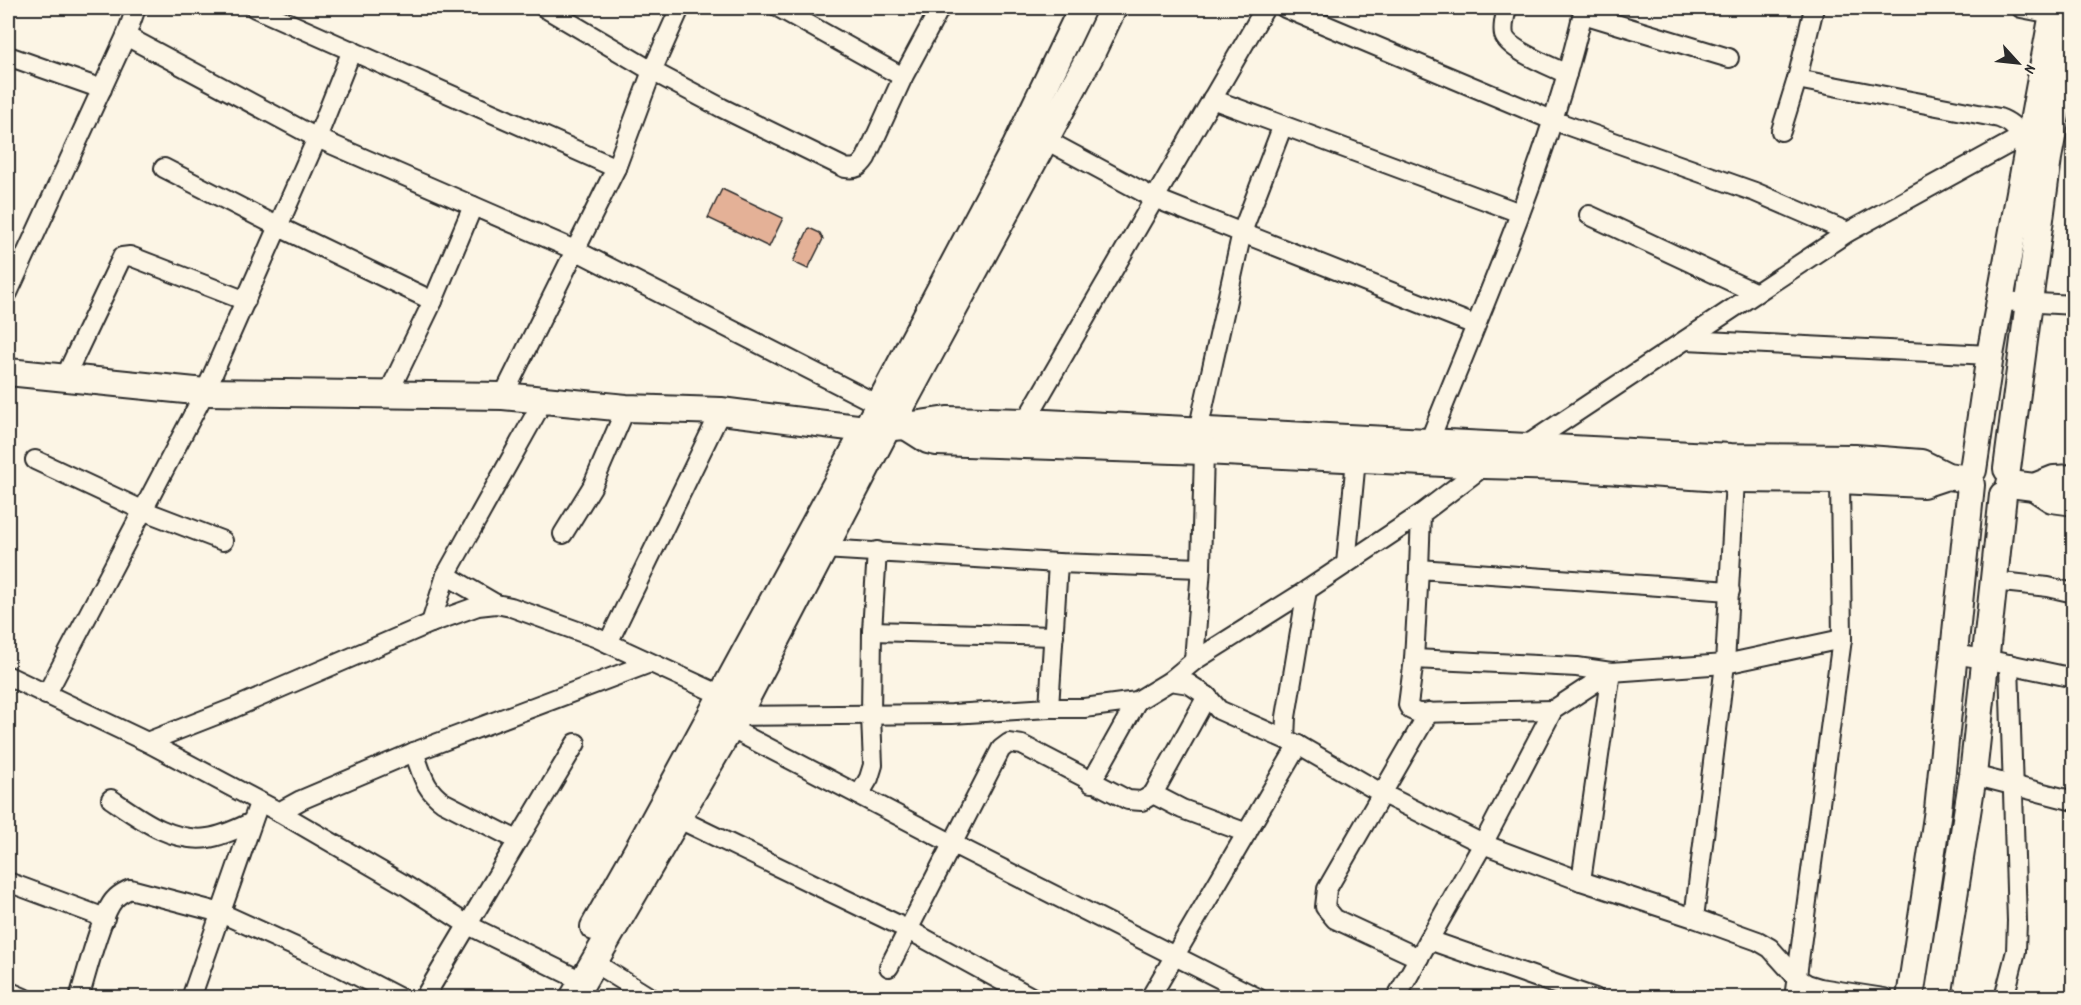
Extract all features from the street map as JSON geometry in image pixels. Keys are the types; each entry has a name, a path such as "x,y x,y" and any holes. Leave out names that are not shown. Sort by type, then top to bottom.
{"street":[{"path":"8,293 126,36 136,8"},
{"path":"255,8 616,168"},
{"path":"545,8 652,71 722,108 852,170 861,166 866,158 903,77 940,8"},
{"path":"503,396 616,168 652,71 680,8"},
{"path":"778,8 903,77"},
{"path":"554,998 579,979 679,819 724,714 884,422 901,407 1036,132 1082,8"},
{"path":"1036,132 1089,58 1113,8"},
{"path":"1025,422 1265,8"},
{"path":"1285,8 1552,120 1755,192 1848,232"},
{"path":"1507,8 1503,26 1504,38 1515,48 1567,74"},
{"path":"1781,131 1797,79 1814,8"},
{"path":"2021,8 2064,15"},
{"path":"1429,442 1520,213 1567,74 1584,11 1729,58"},
{"path":"2004,998 2016,951 2017,931 2014,786 1997,662 1993,581 2013,484 2030,303 2033,146 2069,65 2064,15"},
{"path":"1910,998 1938,810 1953,654 1965,478 2033,146 2041,80 2064,15"},
{"path":"126,36 317,138 576,251 884,422 928,440 937,442 1429,442 1731,457 1877,460 1928,465 1965,478 1979,496 1991,500 2013,484 2073,478"},
{"path":"46,694 204,392 317,138 352,50"},
{"path":"8,56 102,89"},
{"path":"2041,80 2069,65"},
{"path":"1797,79 1998,117 2011,122 2033,146"},
{"path":"1212,99 1520,213"},
{"path":"1194,661 1201,568 1201,441 1242,232 1283,125"},
{"path":"1036,132 1154,198 1475,325"},
{"path":"724,714 871,716 952,714 1084,708 1137,701 1170,681 1194,661 1307,590 1421,514 1484,465 1527,447 1848,232 2033,146"},
{"path":"164,168 277,226 433,301"},
{"path":"387,396 433,301 474,206"},
{"path":"1589,215 1756,293"},
{"path":"64,379 122,257 130,256 246,301"},
{"path":"2000,301 2073,305"},
{"path":"1686,340 1990,356"},
{"path":"8,372 204,392 503,396 626,408 721,411 884,422 947,420 1025,422 1356,459 1563,467 1735,479 1923,484 1965,478 1977,465 1989,460 2002,464 2013,484 2052,499 2073,502"},
{"path":"431,623 446,575 543,401"},
{"path":"563,534 592,487 626,408"},
{"path":"608,643 721,411"},
{"path":"579,979 641,844 724,714 823,549 884,422"},
{"path":"1346,564 1356,459"},
{"path":"35,460 142,510 223,541"},
{"path":"1694,918 1725,664 1735,479"},
{"path":"1794,998 1842,639 1840,480"},
{"path":"1421,514 1414,659 1408,705 1411,710 1418,713 1553,710"},
{"path":"823,549 1058,563 1201,568"},
{"path":"859,795 873,765 872,631 877,551"},
{"path":"1049,708 1058,563"},
{"path":"1419,569 1730,591"},
{"path":"446,575 496,603 608,643 650,663 724,714 859,795 1258,998"},
{"path":"1993,581 2042,586 2073,593"},
{"path":"1150,998 1247,833 1291,741 1286,717 1307,590"},
{"path":"147,742 234,708 431,623 478,606 496,603"},
{"path":"872,631 1054,636"},
{"path":"1414,659 1577,667 1611,672 1725,664 1842,639"},
{"path":"1953,654 2073,678"},
{"path":"1938,998 1973,775 1997,662"},
{"path":"279,812 414,752 650,663"},
{"path":"1396,998 1483,844 1553,710 1611,672"},
{"path":"1581,881 1611,672"},
{"path":"8,676 147,742 279,812 405,885 468,925 579,979 651,998"},
{"path":"1170,681 1189,684 1207,696 1219,710 1291,741 1383,794 1483,844 1581,881 1694,918 1770,948 1797,978 1807,984 1884,998"},
{"path":"889,967 1001,749 1010,743 1022,745 1091,783 1128,800 1142,801 1153,794 1207,696"},
{"path":"1091,783 1137,701"},
{"path":"1419,958 1335,919 1326,907 1327,889 1429,712"},
{"path":"424,998 576,743"},
{"path":"414,752 427,788 433,795 517,840"},
{"path":"1973,775 2073,801"},
{"path":"1153,794 1182,809 1247,833"},
{"path":"111,799 161,830 196,838 209,838 252,822"},
{"path":"191,998 259,803"},
{"path":"679,819 909,930 1034,998"},
{"path":"8,882 105,918"},
{"path":"79,998 105,918 113,901 130,889 221,913 345,969 400,998"},
{"path":"1429,940 1595,998"},
{"path":"8,991 24,998"}],"building":[{"path":"722,189 783,218 769,247 708,218"},
{"path":"809,228 820,233 823,239 808,269 793,262"}]}
